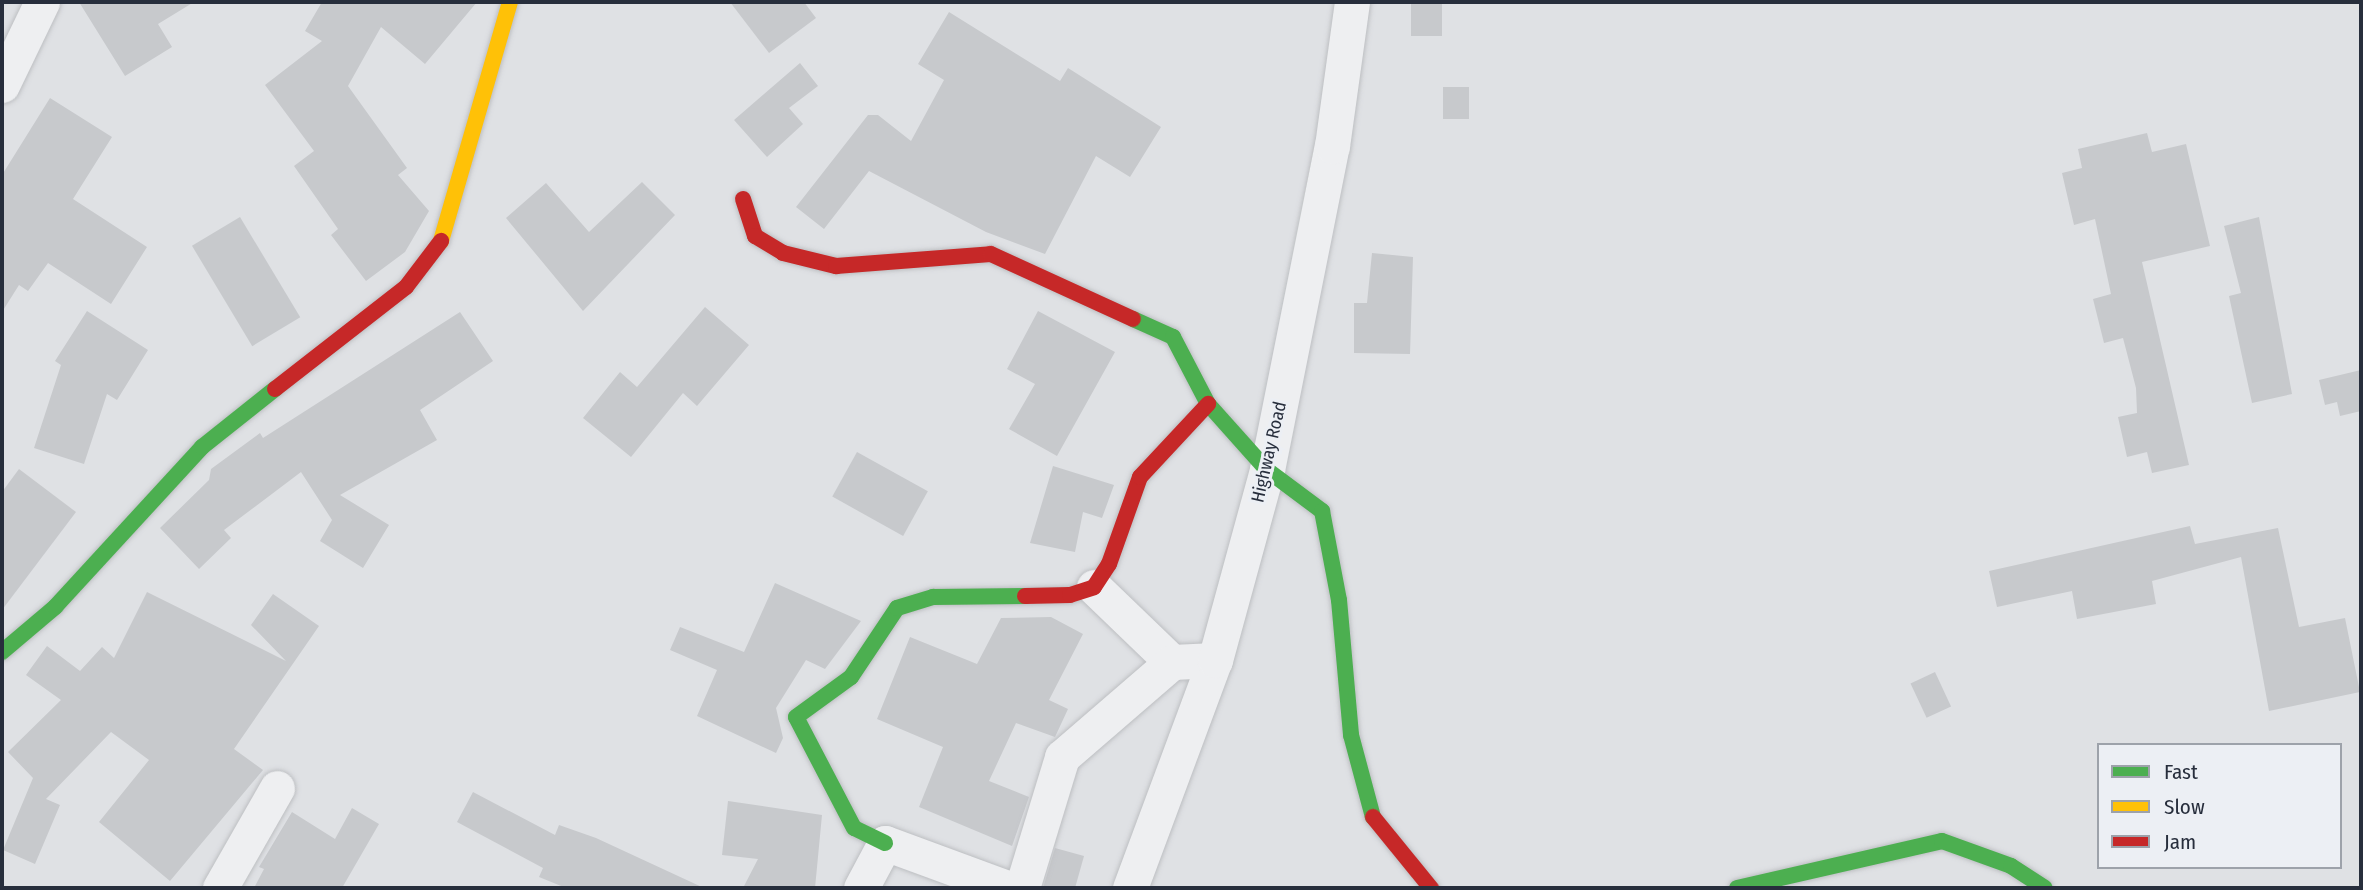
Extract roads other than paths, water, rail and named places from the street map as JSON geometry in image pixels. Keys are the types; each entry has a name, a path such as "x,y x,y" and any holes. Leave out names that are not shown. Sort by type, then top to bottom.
{"street":[{"path":"2,86 42,2"},
{"path":"2,652 55,607 202,447 414,277 444,237 510,2"},
{"name":"Highway Road","path":"1130,888 1216,660 1267,470 1332,146 1352,2"},
{"path":"743,199 755,236 783,253 836,266 991,254 1173,337 1208,404 1267,470 1322,511 1339,600 1351,735 1373,818 1432,888"},
{"path":"1007,888 885,843 854,828 796,717 851,677 897,608 933,597 1070,595 1094,586 1109,564 1140,477 1208,404"},
{"path":"1094,586 1172,662"},
{"path":"1022,888 1062,757 1172,662 1216,660"},
{"path":"220,888 276,788"},
{"path":"1737,888 1942,841 2011,866 2045,888"},
{"path":"861,888 885,843"}]}
